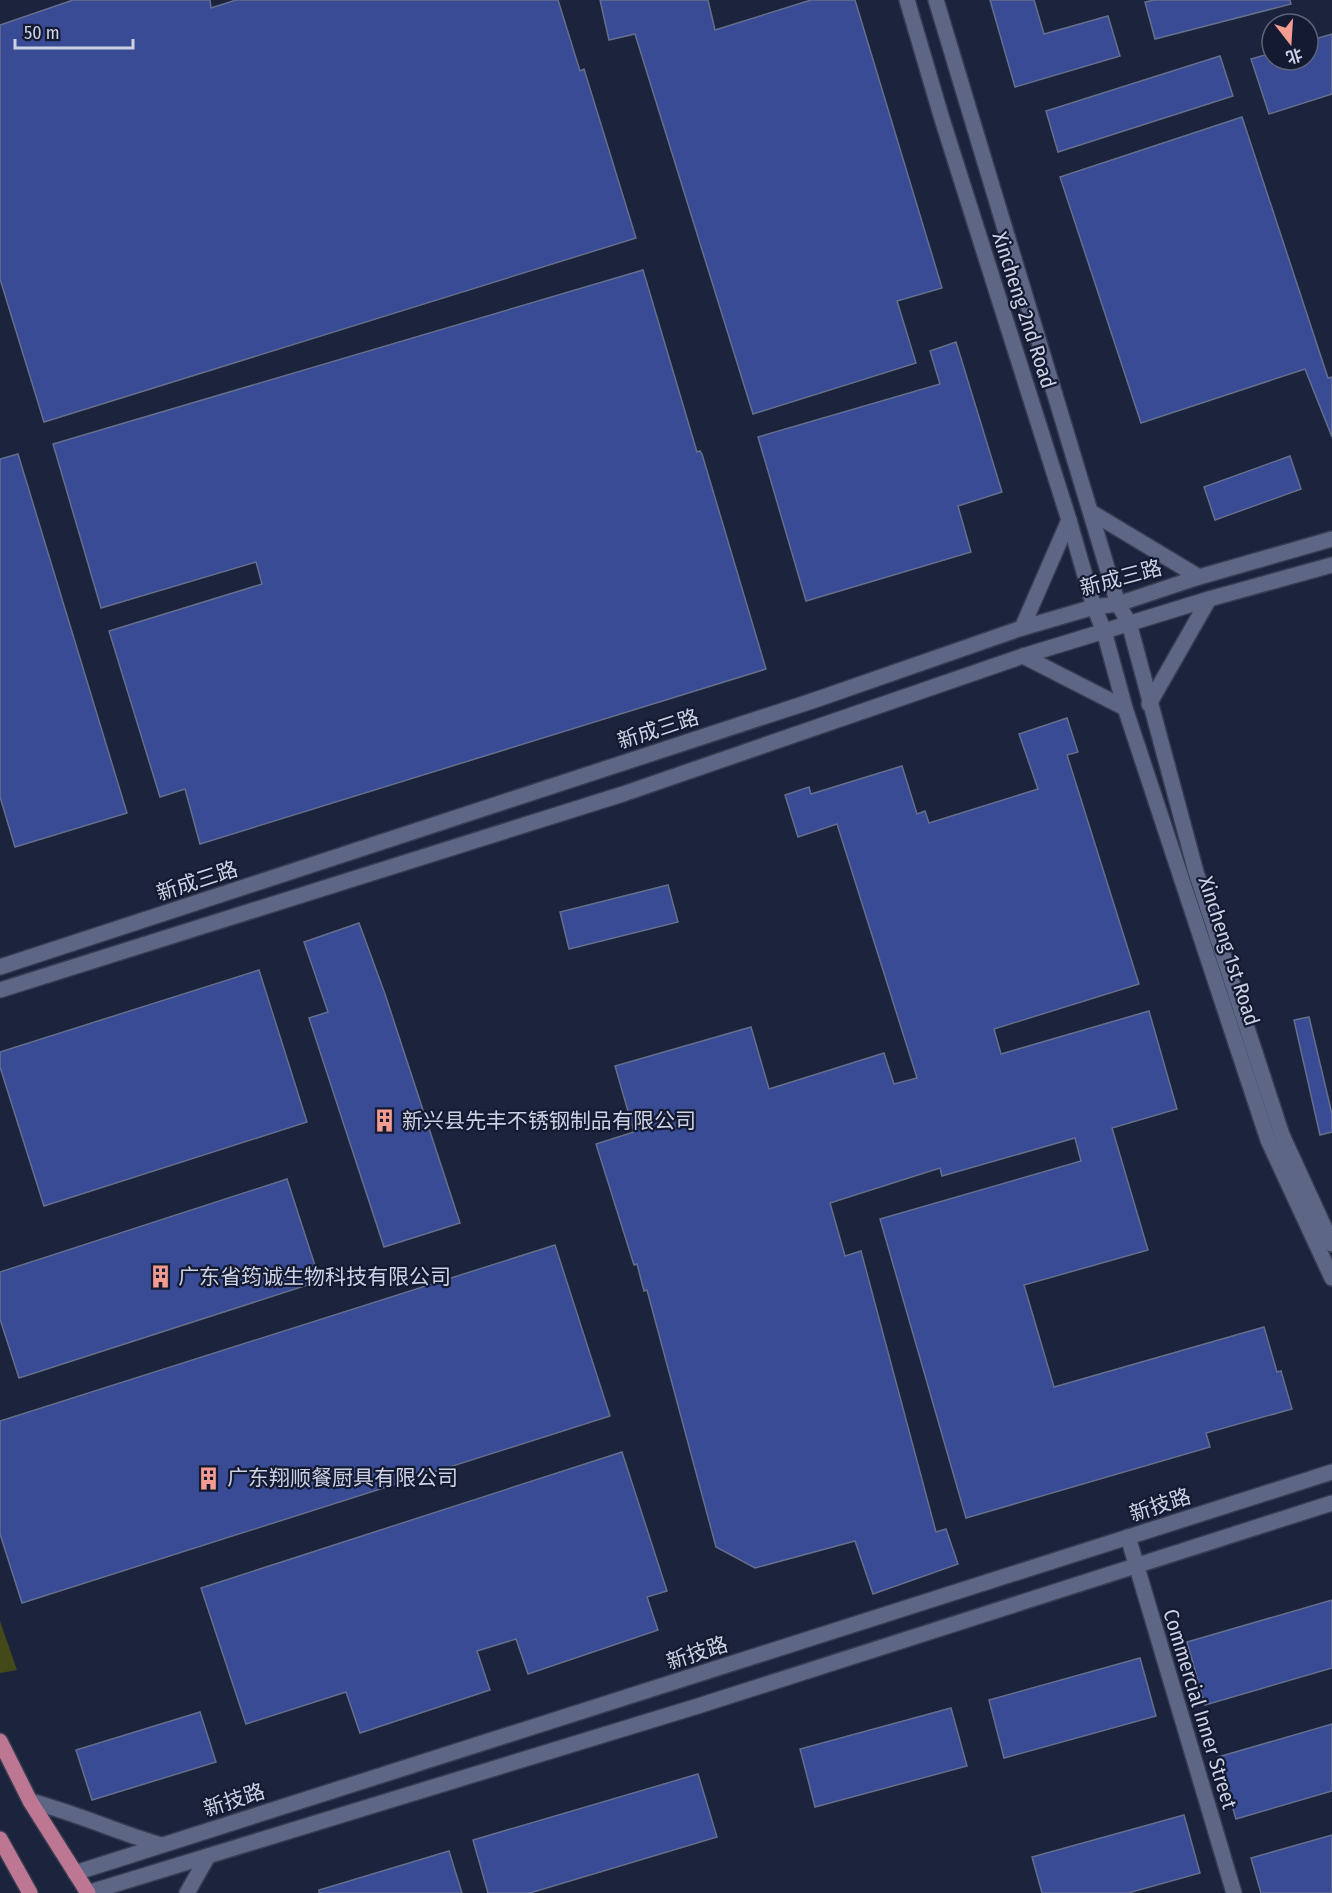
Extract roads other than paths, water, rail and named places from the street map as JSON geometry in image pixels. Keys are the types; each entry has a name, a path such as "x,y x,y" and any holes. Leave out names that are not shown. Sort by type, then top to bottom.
{"main road":[{"path":"0,1741 30,1801 88,1893"},
{"path":"0,1839 30,1893"}],"street":[{"name":"Xincheng 2nd Road","path":"908,0 942,120 1069,520 1094,607 1104,631"},
{"name":"Xincheng 2nd Road","path":"936,0 1118,604 1129,623"},
{"path":"1091,512 1199,577"},
{"path":"1022,628 1069,520"},
{"name":"新成三路","path":"0,967 792,708 1022,628 1094,607 1118,604 1199,577 1332,539"},
{"name":"新成三路","path":"0,990 623,794 1023,656 1209,599 1332,565"},
{"path":"1149,704 1209,599"},
{"name":"Xincheng 1st Road","path":"1129,623 1196,872 1282,1135 1332,1244"},
{"name":"Xincheng 1st Road","path":"1104,631 1125,708 1269,1140 1332,1278"},
{"path":"1023,656 1125,708"},
{"name":"新技路","path":"75,1873 1332,1472"},
{"path":"88,1893 710,1702 1332,1503"},
{"name":"Commercial Inner Street","path":"1128,1537 1234,1893"},
{"path":"30,1801 67,1810 122,1833 161,1845"},
{"path":"187,1893 208,1856"}],"place":[{"name":"新兴县先丰不锈钢制品有限公司","path":"384,1121"},
{"name":"广东省筠诚生物科技有限公司","path":"160,1277"},
{"name":"广东翔顺餐厨具有限公司","path":"209,1478"}]}
